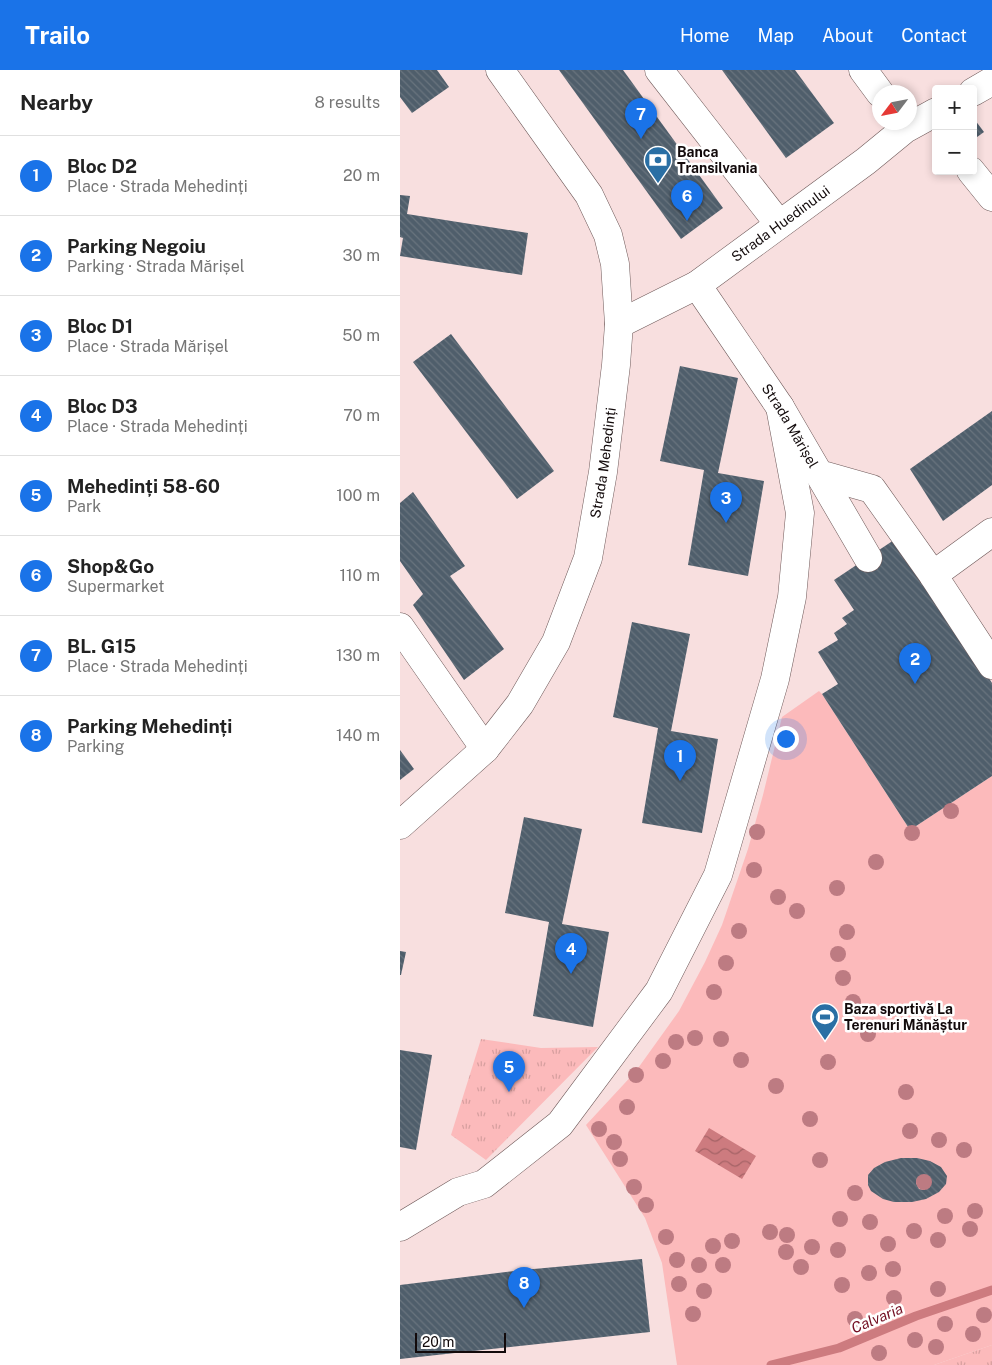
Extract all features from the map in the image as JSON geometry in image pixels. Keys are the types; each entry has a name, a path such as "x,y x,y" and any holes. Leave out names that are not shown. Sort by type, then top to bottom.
{"street":[{"name":"Strada Mehedinți","path":"400,825 485,749 520,704 556,642 588,558 602,472 616,366 619,324 615,264 608,235 589,195 500,70"},
{"path":"659,70 779,224"},
{"path":"863,70 874,85"},
{"path":"977,90 992,81"},
{"name":"Strada Huedinului","path":"619,324 697,285 866,160 921,122"},
{"path":"973,175 992,197"},
{"name":"Strada Mărișel","path":"697,285 780,407 819,474 872,488 933,575 992,665"},
{"path":"400,1227 458,1192 484,1184 560,1124 659,991 718,875 753,791 792,597 800,513 780,407"},
{"path":"819,474 868,558"},
{"path":"933,575 992,532"},
{"path":"400,627 485,749"}],"green space":[{"name":"Baza sportivă La Terenuri Mănăștur","path":"819,691 910,830 992,776 992,1345 934,1365 677,1365 662,1263 645,1218 586,1125 636,1071 679,1011 722,925 748,849 782,717"},
{"path":"481,1039 541,1048 598,1047 486,1160 451,1135"},
{"path":"992,1345 992,1365 934,1365"}],"water":[{"path":"709,1128 756,1156 742,1179 695,1151"}],"building":[{"path":"400,70 437,70 449,87 412,113 400,97"},
{"path":"559,70 623,70 723,208 681,239"},
{"path":"722,70 795,70 834,123 786,158"},
{"path":"977,123 984,132 977,137"},
{"path":"400,195 410,196 407,214 528,233 522,275 400,256 403,238 400,237"},
{"path":"451,334 554,471 517,499 413,362"},
{"path":"680,366 738,378 718,473 764,481 748,576 688,565 704,470 660,461"},
{"path":"992,411 992,485 943,521 910,469"},
{"path":"413,492 465,566 450,576 504,649 464,680 413,605 423,594 400,561 400,503"},
{"path":"897,538 992,683 992,776 910,830 822,694 838,684 818,652 838,640 834,633 847,624 842,618 854,610 834,580"},
{"path":"632,622 690,634 671,731 718,739 702,833 642,823 658,728 613,717"},
{"path":"400,750 414,769 400,780"},
{"path":"524,817 582,829 562,924 609,932 593,1027 533,1016 549,922 505,913"},
{"path":"400,951 406,952 401,975 400,975"},
{"path":"400,1050 432,1055 416,1150 400,1147"},
{"path":"901,1158 917,1158 930,1161 941,1167 947,1176 946,1184 939,1192 926,1199 912,1202 894,1202 883,1199 871,1191 868,1185 868,1175 874,1168 885,1162","holes":["923,1175 929,1179 928,1187 924,1190 919,1189 916,1183 917,1178"]},
{"path":"642,1259 650,1332 400,1359 400,1285 523,1270"}],"waterway":[{"name":"Calvaria","path":"771,1365 839,1348 916,1316 992,1290"}],"place":[{"name":"BL. G15","path":"641,139"},
{"name":"Banca Transilvania","path":"658,184"},
{"name":"Shop&Go","path":"687,221"},
{"name":"Bloc D1","path":"726,523"},
{"name":"Parking Negoiu","path":"915,684"},
{"name":"Bloc D2","path":"680,781"},
{"name":"Bloc D3","path":"571,974"},
{"name":"Baza sportivă La Terenuri Mănăștur","path":"825,1041"},
{"name":"Mehedinți 58-60","path":"509,1092"},
{"name":"Parking Mehedinți","path":"524,1308"}]}
